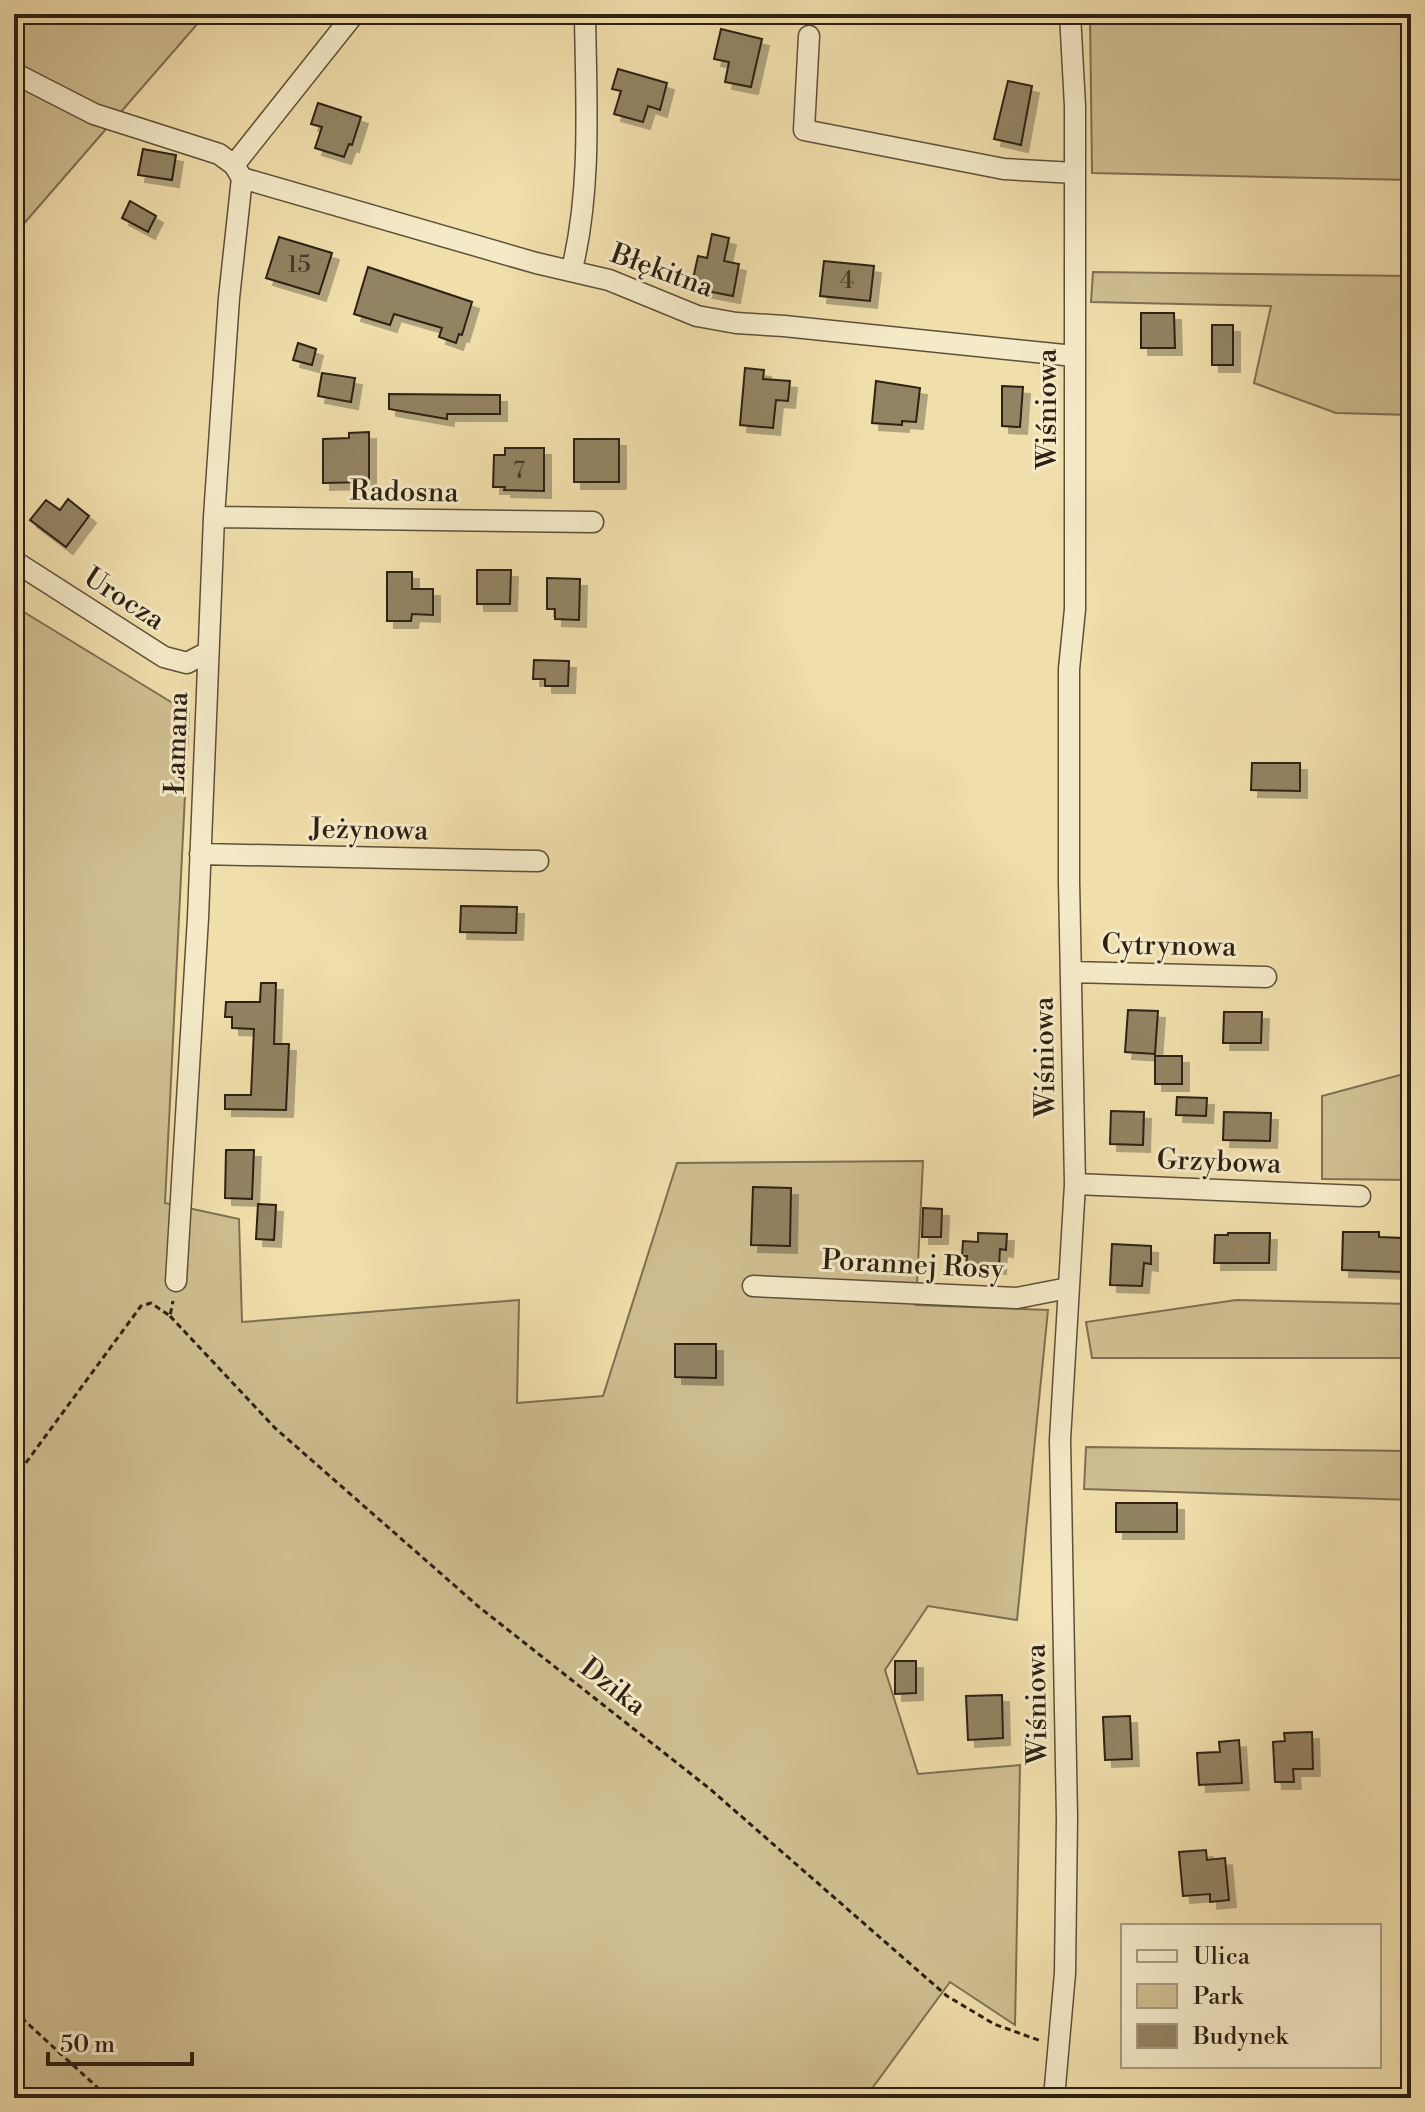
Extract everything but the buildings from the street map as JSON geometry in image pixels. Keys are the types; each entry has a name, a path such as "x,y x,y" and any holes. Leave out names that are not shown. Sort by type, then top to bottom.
{"street":[{"path":"14,73 94,114 219,154 238,172 354,14"},
{"path":"572,269 581,233 587,139 585,14"},
{"name":"Wiśniowa","path":"1054,2098 1065,1973 1067,1818 1060,1440 1075,1184 1069,669 1075,609 1075,106 1070,14"},
{"path":"809,36 804,130 1004,169 1075,173"},
{"name":"Błękitna","path":"238,172 536,263 609,280 697,316 1074,356"},
{"name":"Łamana","path":"176,1281 200,854 214,517 238,172"},
{"name":"Radosna","path":"214,517 593,522"},
{"name":"Urocza","path":"14,561 164,657 187,663 208,652"},
{"name":"Jeżynowa","path":"200,854 538,861"},
{"name":"Cytrynowa","path":"1071,972 1266,977"},
{"name":"Grzybowa","path":"1075,1184 1360,1196"},
{"name":"Porannej Rosy","path":"753,1286 1017,1298 1068,1288"}],"path":[{"path":"14,1479 141,1306 151,1303 170,1316 176,1281"},
{"name":"Dzika","path":"170,1316 275,1428 479,1607 710,1789 947,1996 972,2013 1017,2034 1040,2041 1061,2042"},
{"path":"14,2011 109,2098"}],"green space":[{"path":"14,14 206,14 14,235"},
{"path":"1090,14 1411,14 1411,180 1092,173"},
{"path":"1093,272 1411,276 1411,415 1336,413 1254,383 1271,306 1091,302"},
{"path":"14,606 189,713 165,1203 239,1219 242,1322 519,1300 517,1403 603,1396 677,1163 923,1161 916,1305 1048,1310 1017,1620 928,1606 885,1670 918,1774 1020,1765 1015,2025 950,1982 865,2098 14,2098"},
{"path":"1411,1072 1411,1180 1322,1179 1322,1096"},
{"path":"1236,1300 1411,1304 1411,1358 1092,1358 1086,1322"},
{"path":"1086,1447 1411,1451 1411,1500 1084,1489"}]}
